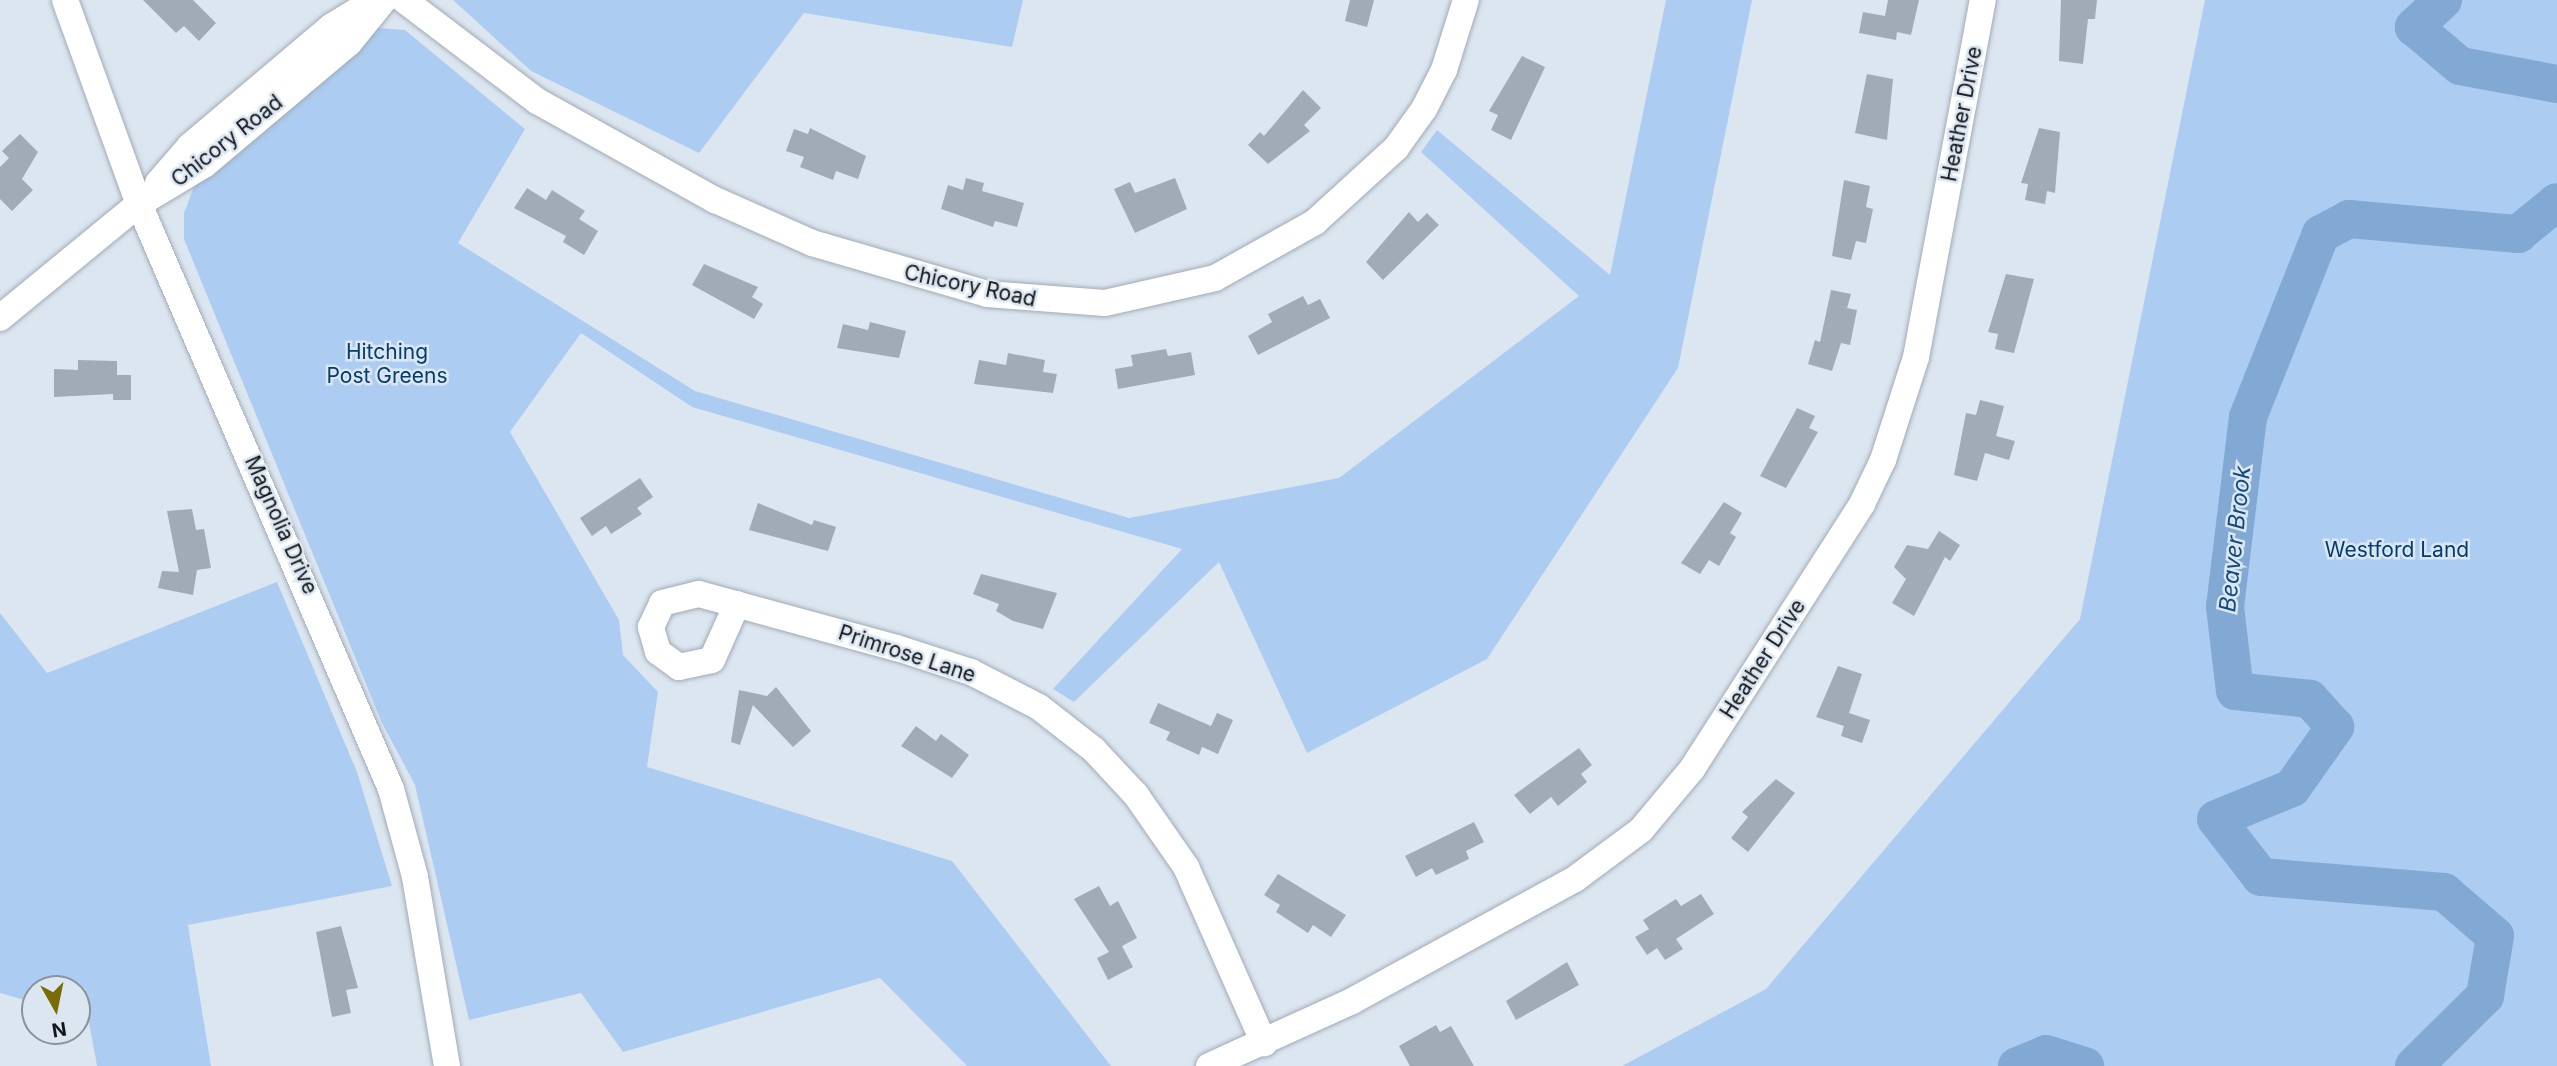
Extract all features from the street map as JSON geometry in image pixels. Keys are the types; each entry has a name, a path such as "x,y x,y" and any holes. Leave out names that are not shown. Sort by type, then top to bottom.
{"street":[{"name":"Magnolia Drive","path":"65,0 139,204 391,789 415,877 447,1066"},
{"name":"Chicory Road","path":"139,204 190,146 332,26 376,0"},
{"name":"Chicory Road","path":"139,204 214,156 349,43 384,0"},
{"name":"Chicory Road","path":"404,0 537,101 691,187 812,243 987,294 1105,303 1215,278 1315,222 1396,148 1424,109 1444,70 1466,0"},
{"name":"Heather Drive","path":"1209,1066 1264,1043 1611,856 1692,769 1862,504 1883,460 1916,357 1983,0"},
{"path":"0,318 139,204"},
{"name":"Primrose Lane","path":"737,604 971,672 1038,707 1094,750 1136,795 1186,867 1264,1043"}],"green space":[{"path":"453,0 1023,0 1012,47 804,13 699,153 531,71"},
{"name":"Hitching Post Greens","path":"1666,0 1752,0 1678,368 1487,659 1307,753 1219,562 1074,702 1053,689 1182,549 692,407 581,333 510,432 619,620 623,655 658,692 647,767 952,861 1111,1066 967,1066 880,978 623,1052 581,993 469,1020 415,785 382,723 184,239 184,213 196,181 378,28 405,30 525,129 458,243 695,391 1129,518 1339,478 1579,296 1421,152 1437,130 1610,275"},
{"name":"Westford Land","path":"2205,0 2557,0 2557,1066 1622,1066 1766,989 2080,619"},
{"path":"277,582 357,772 392,886 188,925 211,1066 97,1066 91,1033 91,975 21,975 21,999 0,993 0,613 47,673"}],"building":[{"path":"143,0 193,0 216,23 199,41 184,26 176,33"},
{"path":"1350,0 1374,0 1367,27 1345,21"},
{"path":"1888,0 1919,0 1911,35 1897,32 1896,40 1859,33 1863,12 1885,16"},
{"path":"2061,0 2097,0 2095,19 2088,19 2083,64 2059,61"},
{"path":"1522,56 1545,67 1511,140 1491,130 1498,115 1489,111"},
{"path":"1867,74 1893,79 1887,140 1855,133"},
{"path":"1303,90 1321,108 1304,125 1310,131 1268,164 1248,145 1260,132 1264,136"},
{"path":"810,128 866,156 858,179 836,171 833,180 800,167 804,157 786,151 794,129 808,134"},
{"path":"2039,128 2060,132 2055,193 2047,191 2045,204 2025,200 2028,184 2021,183"},
{"path":"20,134 38,152 22,179 33,190 12,211 0,199 0,167 9,158 2,151"},
{"path":"966,178 984,183 982,191 1024,203 1017,227 995,221 993,227 941,209 948,185 963,190"},
{"path":"1175,178 1187,209 1135,233 1114,189 1130,182 1135,193"},
{"path":"1844,180 1870,186 1866,207 1873,209 1866,243 1856,241 1851,260 1832,256"},
{"path":"527,188 546,200 552,190 585,211 579,219 598,231 584,255 563,242 566,236 514,208"},
{"path":"1409,212 1418,222 1427,213 1439,225 1383,280 1366,262"},
{"path":"704,264 758,287 752,297 763,304 754,319 692,285"},
{"path":"2006,274 2034,279 2014,353 1995,349 1998,334 1988,332"},
{"path":"1831,290 1851,294 1847,308 1857,310 1850,345 1841,343 1832,371 1808,364 1815,340 1820,342"},
{"path":"1303,296 1308,305 1320,299 1330,318 1258,355 1248,336 1272,322 1268,314"},
{"path":"870,322 906,331 899,358 837,348 843,324 868,330"},
{"path":"1166,349 1168,356 1191,352 1195,375 1118,389 1115,369 1133,366 1131,355"},
{"path":"1008,353 1045,360 1043,372 1057,374 1053,393 974,384 979,360 1006,365"},
{"path":"78,360 117,361 117,375 131,375 131,400 113,400 113,394 54,397 54,369 78,370"},
{"path":"1980,400 2004,406 1996,436 2015,441 2009,460 1985,453 1977,481 1954,475 1966,413 1976,415"},
{"path":"1797,408 1815,416 1809,428 1818,432 1786,488 1760,476"},
{"path":"640,478 653,497 637,508 642,514 611,534 606,526 592,536 580,518"},
{"path":"1724,502 1742,513 1730,533 1736,537 1719,566 1709,560 1700,574 1681,563"},
{"path":"758,503 812,525 814,520 836,527 828,551 749,530"},
{"path":"192,509 196,530 204,529 211,568 197,570 193,595 158,588 162,571 179,572 167,511"},
{"path":"1939,531 1960,545 1950,561 1945,557 1914,616 1892,603 1906,579 1894,567 1907,545 1928,549"},
{"path":"981,574 1057,593 1043,629 1013,621 996,611 999,604 973,594"},
{"path":"1838,666 1862,674 1849,713 1870,720 1862,743 1841,736 1844,726 1816,717"},
{"path":"776,687 811,731 793,747 753,705 740,745 731,742 739,690 767,696"},
{"path":"1158,703 1211,726 1217,713 1233,720 1218,754 1202,747 1199,755 1166,740 1170,732 1149,723"},
{"path":"916,726 936,741 941,734 969,755 952,778 901,746"},
{"path":"1579,748 1592,765 1581,774 1587,782 1558,806 1551,797 1530,814 1514,795"},
{"path":"1776,779 1795,793 1748,852 1731,838 1748,817 1742,812"},
{"path":"1474,822 1484,842 1466,851 1469,859 1436,875 1432,868 1416,877 1405,856"},
{"path":"1278,874 1346,915 1331,937 1313,925 1308,933 1276,912 1280,905 1264,895"},
{"path":"1099,886 1110,906 1118,901 1137,938 1122,946 1133,967 1108,980 1097,958 1109,952 1074,899"},
{"path":"1701,894 1714,914 1676,939 1683,949 1665,960 1657,948 1647,955 1635,937 1649,929 1643,920 1676,899 1681,906"},
{"path":"341,926 358,988 346,990 351,1013 332,1017 316,932"},
{"path":"1567,962 1579,985 1516,1020 1506,1001"},
{"path":"1436,1025 1440,1032 1451,1026 1474,1066 1410,1066 1399,1046"}],"waterway":[{"name":"Beaver Brook","path":"2443,0 2414,27 2460,66 2557,84"},
{"name":"Beaver Brook","path":"2414,1066 2485,996 2495,936 2444,892 2261,877 2216,819 2292,788 2335,727 2310,699 2235,691 2225,607 2248,417 2321,234 2349,219 2518,234 2557,202"},
{"name":"Beaver Brook","path":"2017,1066 2046,1054 2085,1066"}]}
